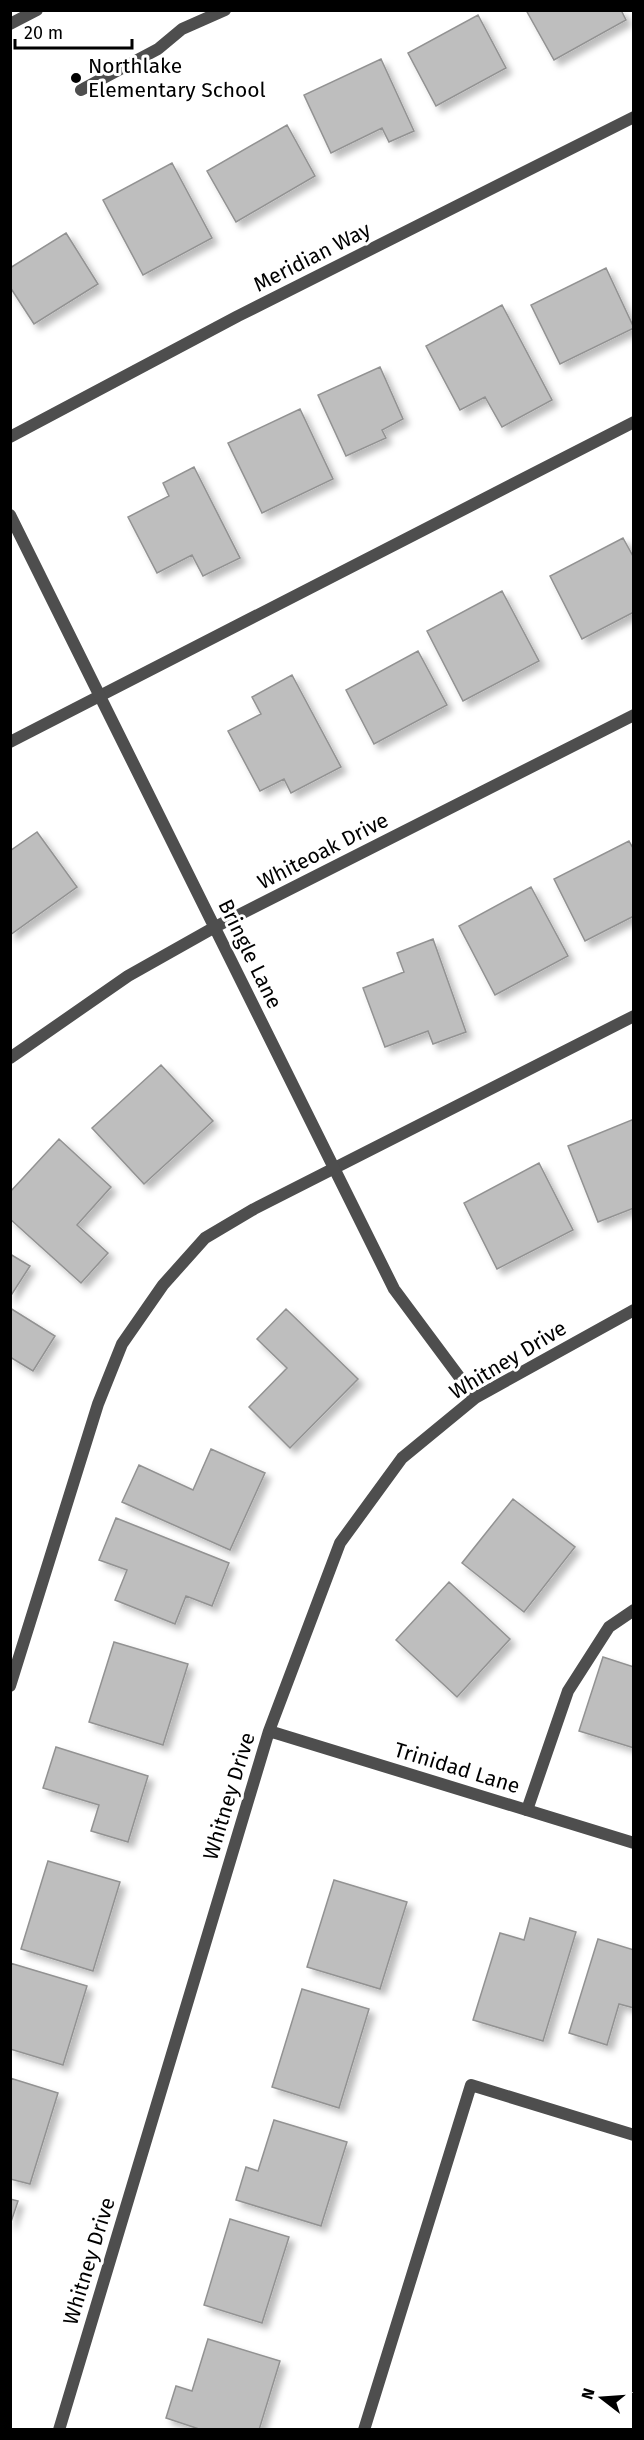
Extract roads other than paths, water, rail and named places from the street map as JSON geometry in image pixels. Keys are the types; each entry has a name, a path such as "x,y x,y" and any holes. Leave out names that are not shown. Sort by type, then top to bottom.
{"street":[{"path":"10,24 37,10"},
{"path":"81,90 158,49 182,29 225,10"},
{"name":"Meridian Way","path":"10,437 238,316 633,117"},
{"path":"10,742 633,422"},
{"name":"Bringle Lane","path":"10,515 394,1289 475,1398"},
{"name":"Whiteoak Drive","path":"10,1058 128,976 215,927 633,715"},
{"path":"10,1686 98,1404 122,1344 163,1285 205,1238 334,1167 633,1016"},
{"name":"Whitney Drive","path":"59,2430 269,1731 340,1543 402,1458 475,1398 633,1310"},
{"path":"527,1810 568,1691 609,1626 633,1610"},
{"name":"Trinidad Lane","path":"269,1731 633,1843"},
{"path":"364,2430 471,2085 633,2135"}],"place":[{"name":"Northlake Elementary School","path":"76,78"}]}
